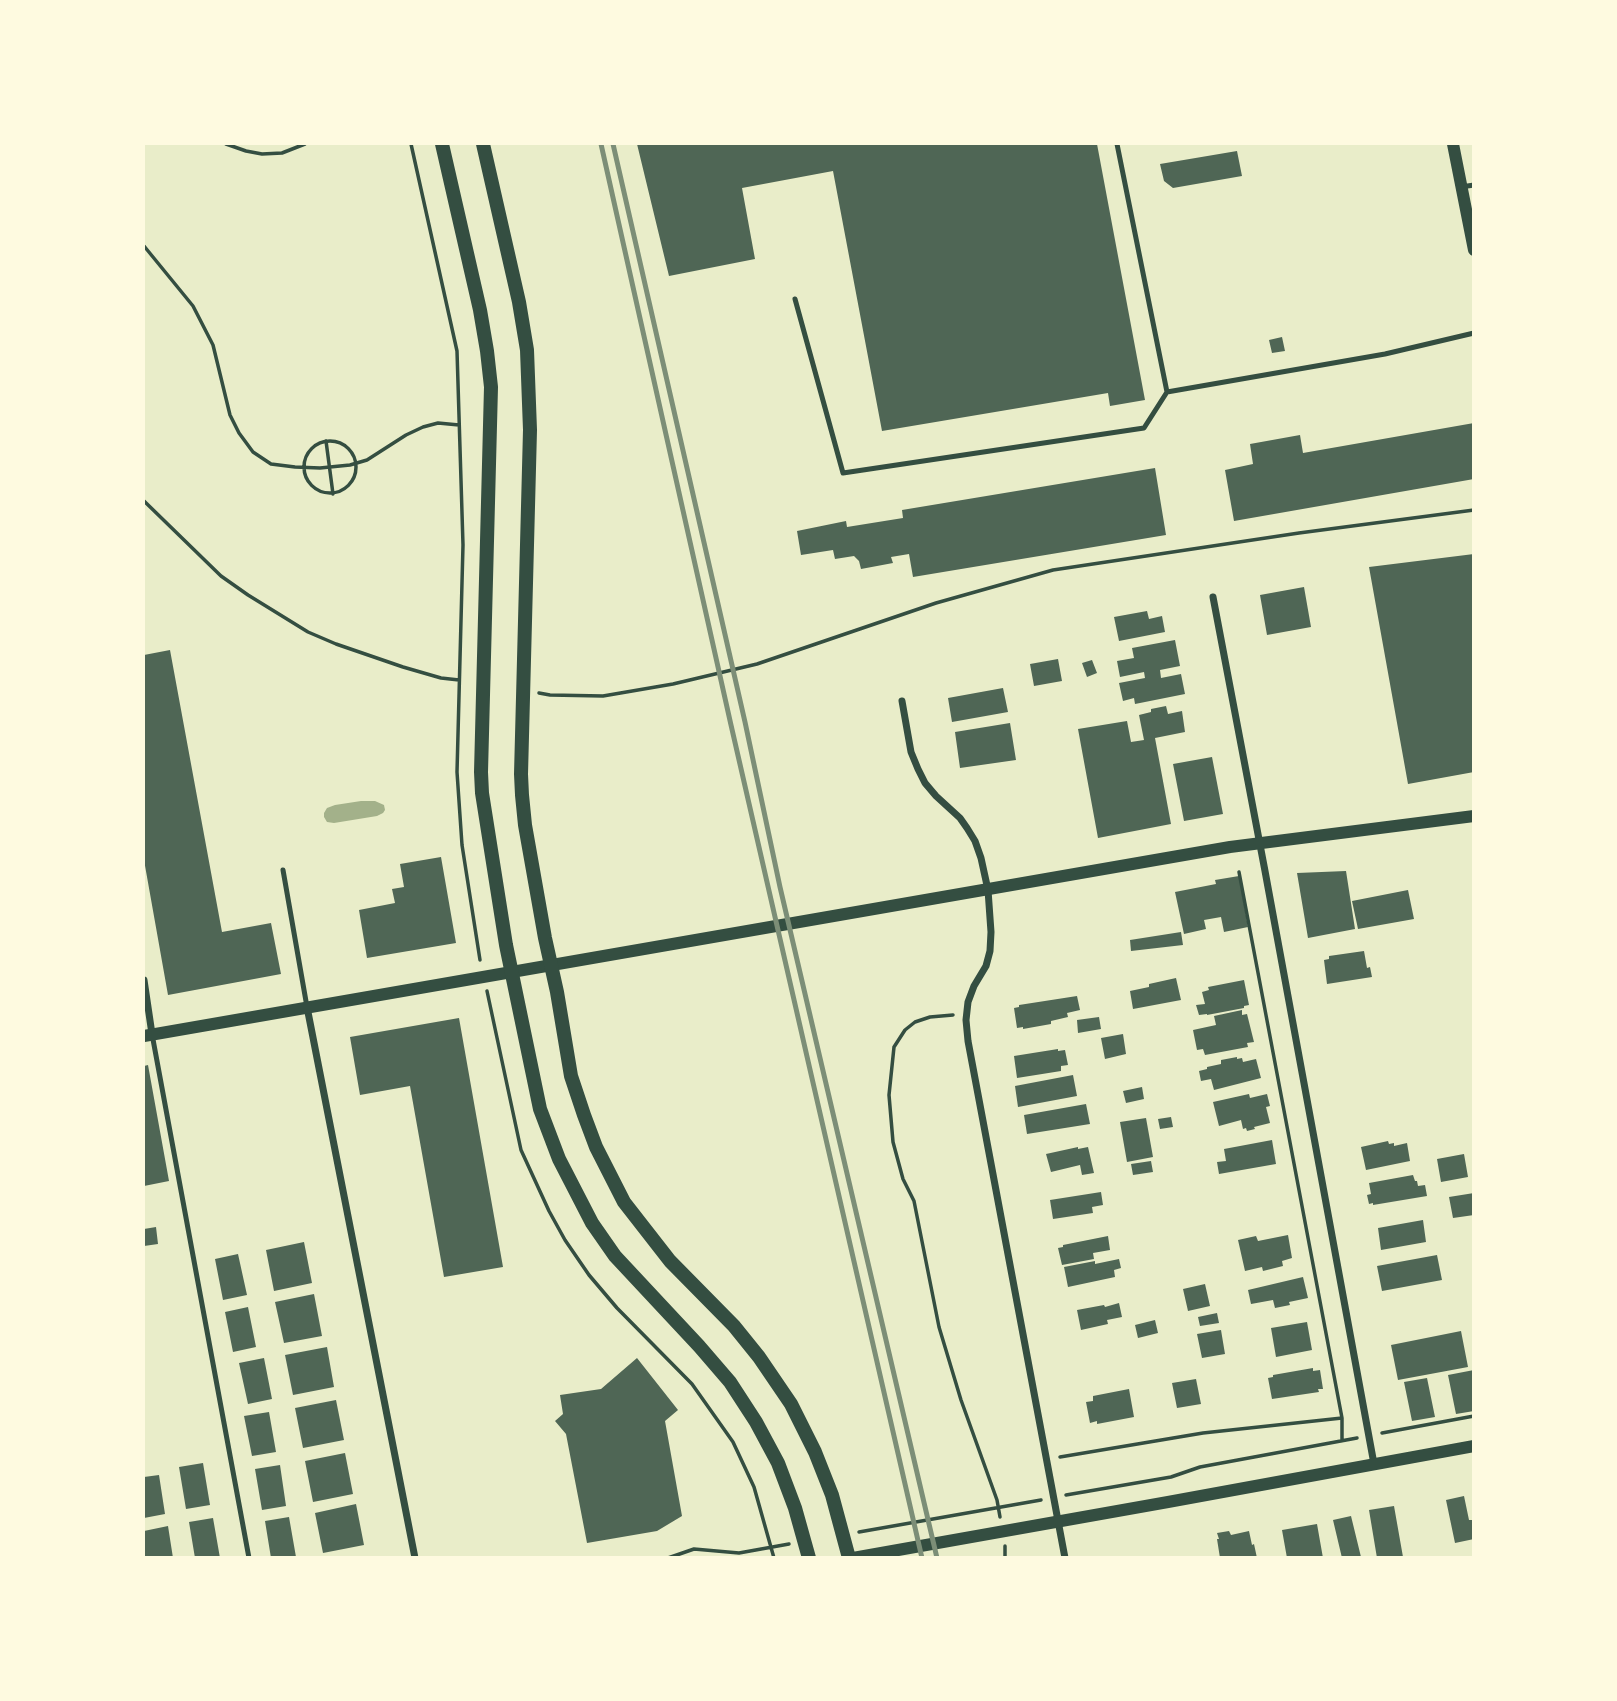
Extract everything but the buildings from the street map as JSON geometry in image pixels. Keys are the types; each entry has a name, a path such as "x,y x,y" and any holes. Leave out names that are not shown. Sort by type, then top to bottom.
{"main road":[{"path":"442,144 477,297 491,387 482,793 511,972 540,1109 559,1159 592,1223 615,1256 723,1373 750,1412 778,1463 795,1508 809,1558"},
{"path":"483,144 519,302 527,350 530,430 522,794 525,825 571,1076 610,1177 624,1202 670,1261 734,1326 791,1404 815,1452 832,1495 851,1558"}],"street":[{"path":"1453,144 1467,186 1474,250"},
{"path":"1213,597 1374,1464"},
{"path":"902,701 911,752 918,769 930,790 967,828 981,858 988,890 990,951 986,966 971,994 967,1013 968,1041 1065,1558"},
{"path":"144,980 148,1035 1259,843 1474,816"},
{"path":"307,1007 415,1558"},
{"path":"851,1558 1474,1446"}],"lane":[{"path":"795,299 843,473 1144,428 1167,391 1117,144"},
{"path":"1167,391 1385,354 1474,333"},
{"path":"283,870 307,1007"},
{"path":"148,1035 249,1558"}],"path":[{"path":"226,144 262,154 282,153 304,144"},
{"path":"411,144 457,351 463,545 458,793"},
{"path":"144,246 193,306 214,345 230,415 253,452 271,464 320,468 356,463 367,460 423,427 438,423 459,425"},
{"path":"326,441 333,494"},
{"path":"326,441 339,442 348,447 356,463 353,480 341,491 333,494 317,491 310,485 303,471 307,453 313,446 326,441"},
{"path":"144,501 222,576 308,632 403,667 441,678 460,680"},
{"path":"537,693 603,696 673,684 745,667 936,603 1053,570 1474,510"},
{"path":"1239,872 1342,1418 1342,1440"},
{"path":"967,1013 922,1020 905,1030 894,1047 889,1094 893,1142 903,1179 914,1201 939,1327 961,1400 997,1500 1001,1521"},
{"path":"1063,1496 1171,1477 1200,1467 1474,1416"},
{"path":"1046,1460 1203,1433 1342,1418"},
{"path":"847,1534 1050,1498"},
{"path":"1005,1543 1005,1558"},
{"path":"668,1558 694,1549 739,1553 793,1544"}],"shaded area":[{"path":"375,801 384,805 385,810 377,816 334,823 327,822 324,817 327,808"}],"railway":[{"path":"601,144 922,1558"},
{"path":"613,144 780,887 937,1558"}]}
